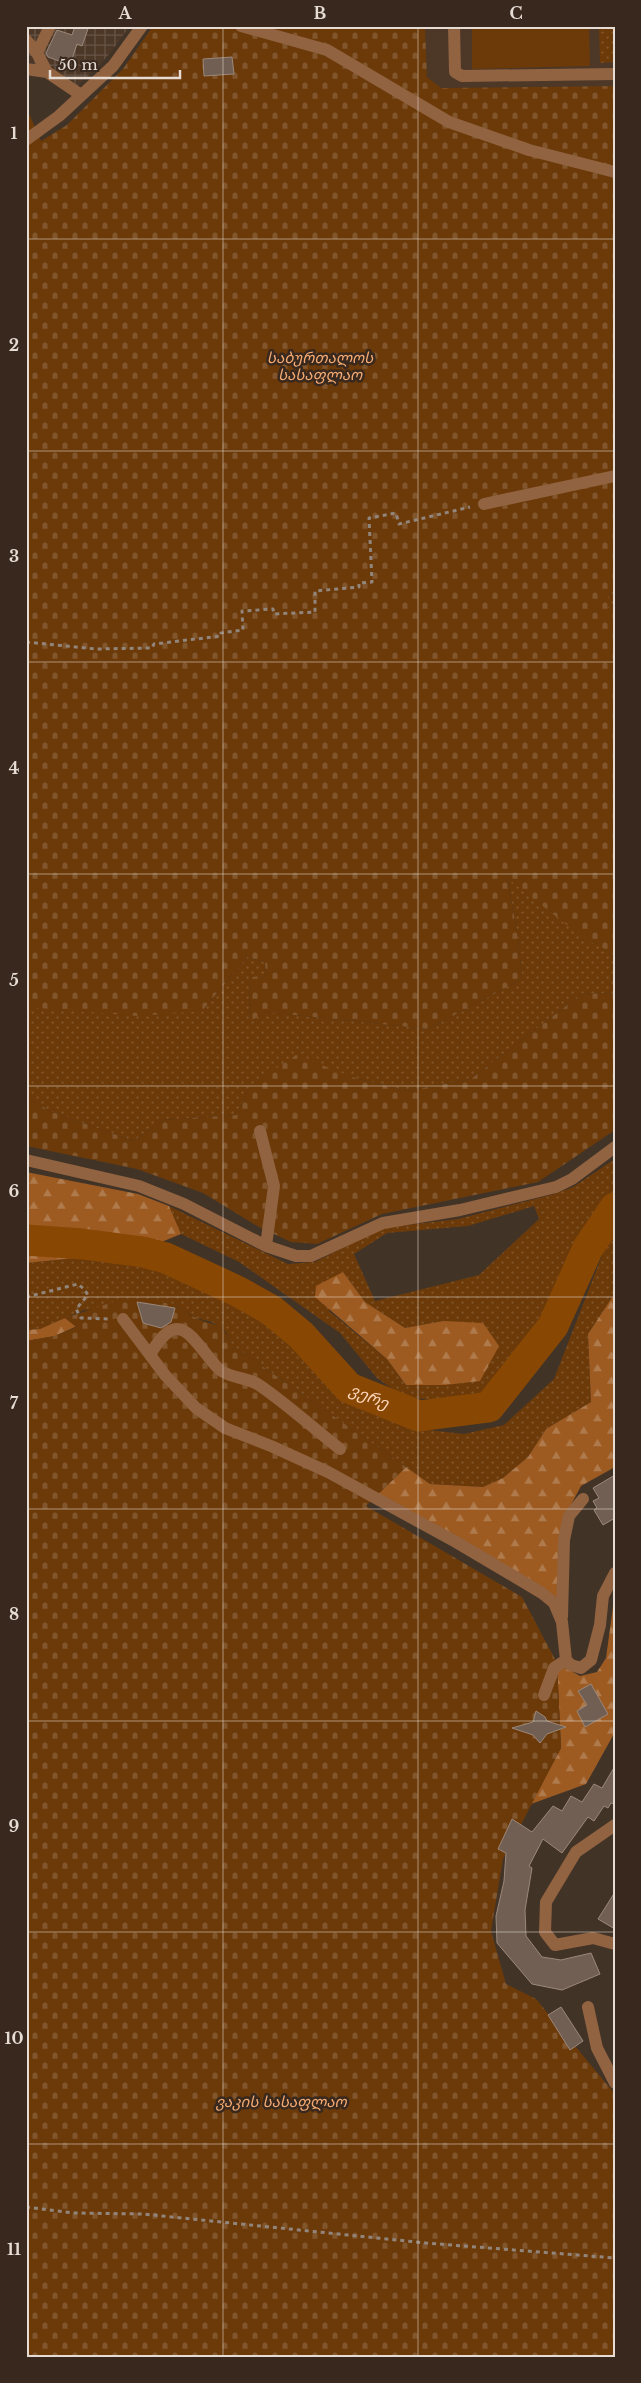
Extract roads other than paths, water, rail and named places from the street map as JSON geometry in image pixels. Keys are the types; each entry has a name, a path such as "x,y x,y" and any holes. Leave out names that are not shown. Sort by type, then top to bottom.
{"street":[{"path":"37,53 50,26"},
{"path":"26,140 58,116 113,66 142,26"},
{"path":"241,26 327,50 449,122 529,150 615,172"},
{"path":"454,26 455,72 462,76 615,74"},
{"path":"26,40 37,53 47,72"},
{"path":"26,69 47,72 81,95"},
{"path":"484,504 615,476"},
{"path":"260,1130 274,1186 266,1246"},
{"path":"26,1160 139,1186 184,1204 266,1246 296,1256 311,1256 382,1223 460,1210 548,1190 572,1179 615,1147"},
{"path":"123,1319 165,1375 196,1408 225,1428 271,1446 328,1472 456,1542 542,1593 554,1603 562,1622"},
{"path":"150,1354 165,1334 173,1329 179,1329 189,1334 220,1369 232,1377 257,1383 340,1449"},
{"path":"583,1498 569,1516 564,1540 562,1622 566,1660 571,1665 581,1668 591,1660 600,1625 603,1596 615,1573"},
{"path":"544,1695 554,1668 566,1660"},
{"path":"615,1825 576,1852 546,1902 545,1932 555,1945 593,1938 615,1944"},
{"path":"588,2007 597,2048 615,2083"}],"waterway":[{"name":"ვერე","path":"26,1240 83,1244 143,1252 166,1258 237,1291 271,1310 301,1335 349,1388 419,1416 489,1407 553,1326 588,1248 615,1208"}],"park label":[{"name":"საბურთალოს სასაფლაო","path":"320,366"},
{"name":"ვაკის სასაფლაო","path":"281,2102"}]}
